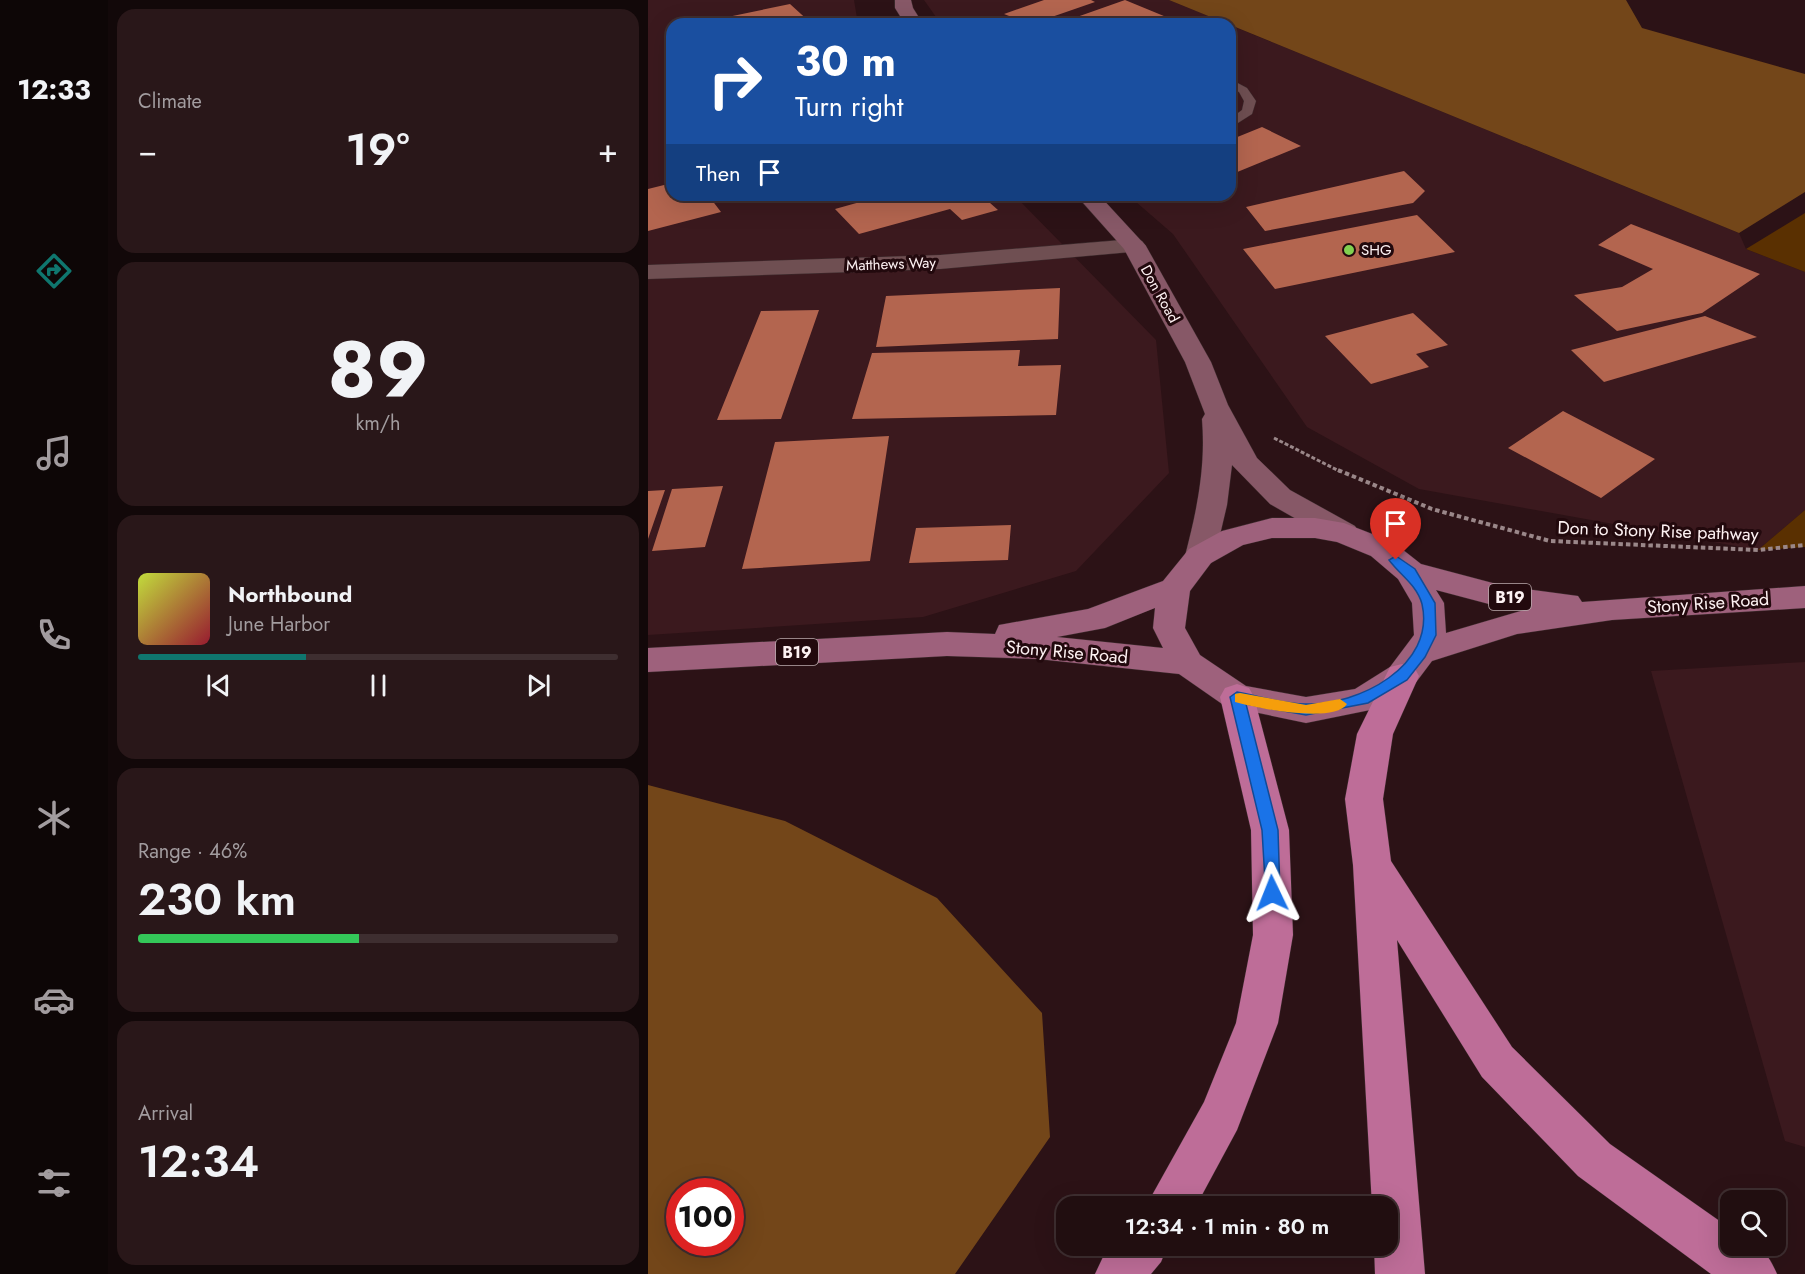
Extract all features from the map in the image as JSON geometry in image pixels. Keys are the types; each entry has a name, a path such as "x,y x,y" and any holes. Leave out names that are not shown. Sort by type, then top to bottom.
{"highway":[{"path":"1400,1274 1372,865 1364,799 1375,734 1411,665"},
{"path":"1176,1196 1221,1115 1257,1023 1273,935 1270,830 1237,697"},
{"path":"1372,865 1497,1062 1594,1160 1752,1274"},
{"path":"1120,1274 1135,1256"}],"main road":[{"path":"903,0 904,8 910,18"},
{"name":"Don Road","path":"1093,201 1134,246 1198,362 1214,405 1245,464 1280,497 1344,533"},
{"name":"Don Road","path":"1200,556 1215,496 1220,452 1214,405"},
{"name":"B19","path":"1272,528 1315,528 1344,533 1382,549 1410,572 1428,603 1430,635 1411,665 1363,700 1306,710 1237,697 1187,663 1169,628 1174,589 1200,556 1233,538 1272,528"},
{"name":"Stony Rise Road","path":"1410,572 1504,597 1612,609"},
{"name":"Stony Rise Road","path":"947,644 1093,620 1174,589"},
{"name":"Stony Rise Road","path":"1411,665 1515,623 1612,609 1805,597"},
{"name":"Stony Rise Road","path":"648,660 947,644 1038,647 1187,663"}],"street":[{"name":"Matthews Way","path":"648,272 940,262 1134,246"}],"lane":[{"path":"1236,86 1243,90 1250,101 1248,112 1236,120"}],"path":[{"name":"Don to Stony Rise pathway","path":"1214,405 1318,462 1432,508 1550,542 1758,550 1805,545"}],"shaded area":[{"path":"648,0 854,0 857,18 666,18 666,201 1020,201 1156,340 1169,473 1076,571 923,617 648,635"},
{"path":"924,0 1169,0 1213,18 937,18"},
{"path":"1169,0 1626,0 1642,28 1805,74 1805,192 1739,233 1236,27 1236,18 1213,18"},
{"path":"1236,27 1739,233 1746,249 1805,272 1805,510 1758,550 1419,489 1307,427 1173,234 1135,201 1236,201"},
{"path":"1805,213 1805,272 1746,249"},
{"path":"1805,510 1805,547 1758,550"},
{"path":"1805,662 1805,1147 1785,1141 1651,671"},
{"path":"648,785 785,821 937,898 1042,1013 1050,1137 955,1274 648,1274"}],"building":[{"path":"1044,0 1091,0 1095,2 1049,18 1014,18 1004,14"},
{"path":"1125,0 1169,18 1074,18"},
{"path":"790,4 805,18 723,18"},
{"path":"1262,127 1301,146 1236,173 1236,138"},
{"path":"1404,171 1425,191 1413,203 1265,231 1246,207"},
{"path":"666,184 666,201 713,201 721,212 648,231 648,189"},
{"path":"864,201 988,201 998,210 962,220 950,209 859,234 835,209"},
{"name":"SHG","path":"1417,215 1455,252 1275,289 1243,249"},
{"path":"1631,224 1760,274 1702,313 1617,331 1574,295 1622,287 1653,269 1598,245"},
{"path":"1060,288 1058,339 876,347 886,296"},
{"path":"819,310 781,419 717,420 761,311"},
{"path":"1413,313 1448,345 1416,354 1429,367 1371,384 1325,336"},
{"path":"1705,316 1757,337 1604,382 1571,350"},
{"path":"1020,350 1018,366 1061,365 1056,415 852,419 872,353"},
{"path":"1563,411 1655,459 1601,498 1508,448"},
{"path":"889,436 870,561 742,569 775,442"},
{"path":"723,486 705,547 652,551 672,489"},
{"path":"665,490 648,539 648,491"},
{"path":"1011,525 1008,560 909,563 916,528"}],"slow traffic":[{"path":"1240,698 1306,710 1340,704"}],"place":[{"name":"SHG","path":"1349,250"}],"route":[{"path":"1272,893 1270,830 1237,697 1306,710 1363,700 1402,676 1420,653 1430,635 1428,603 1410,572 1396,560"}]}
